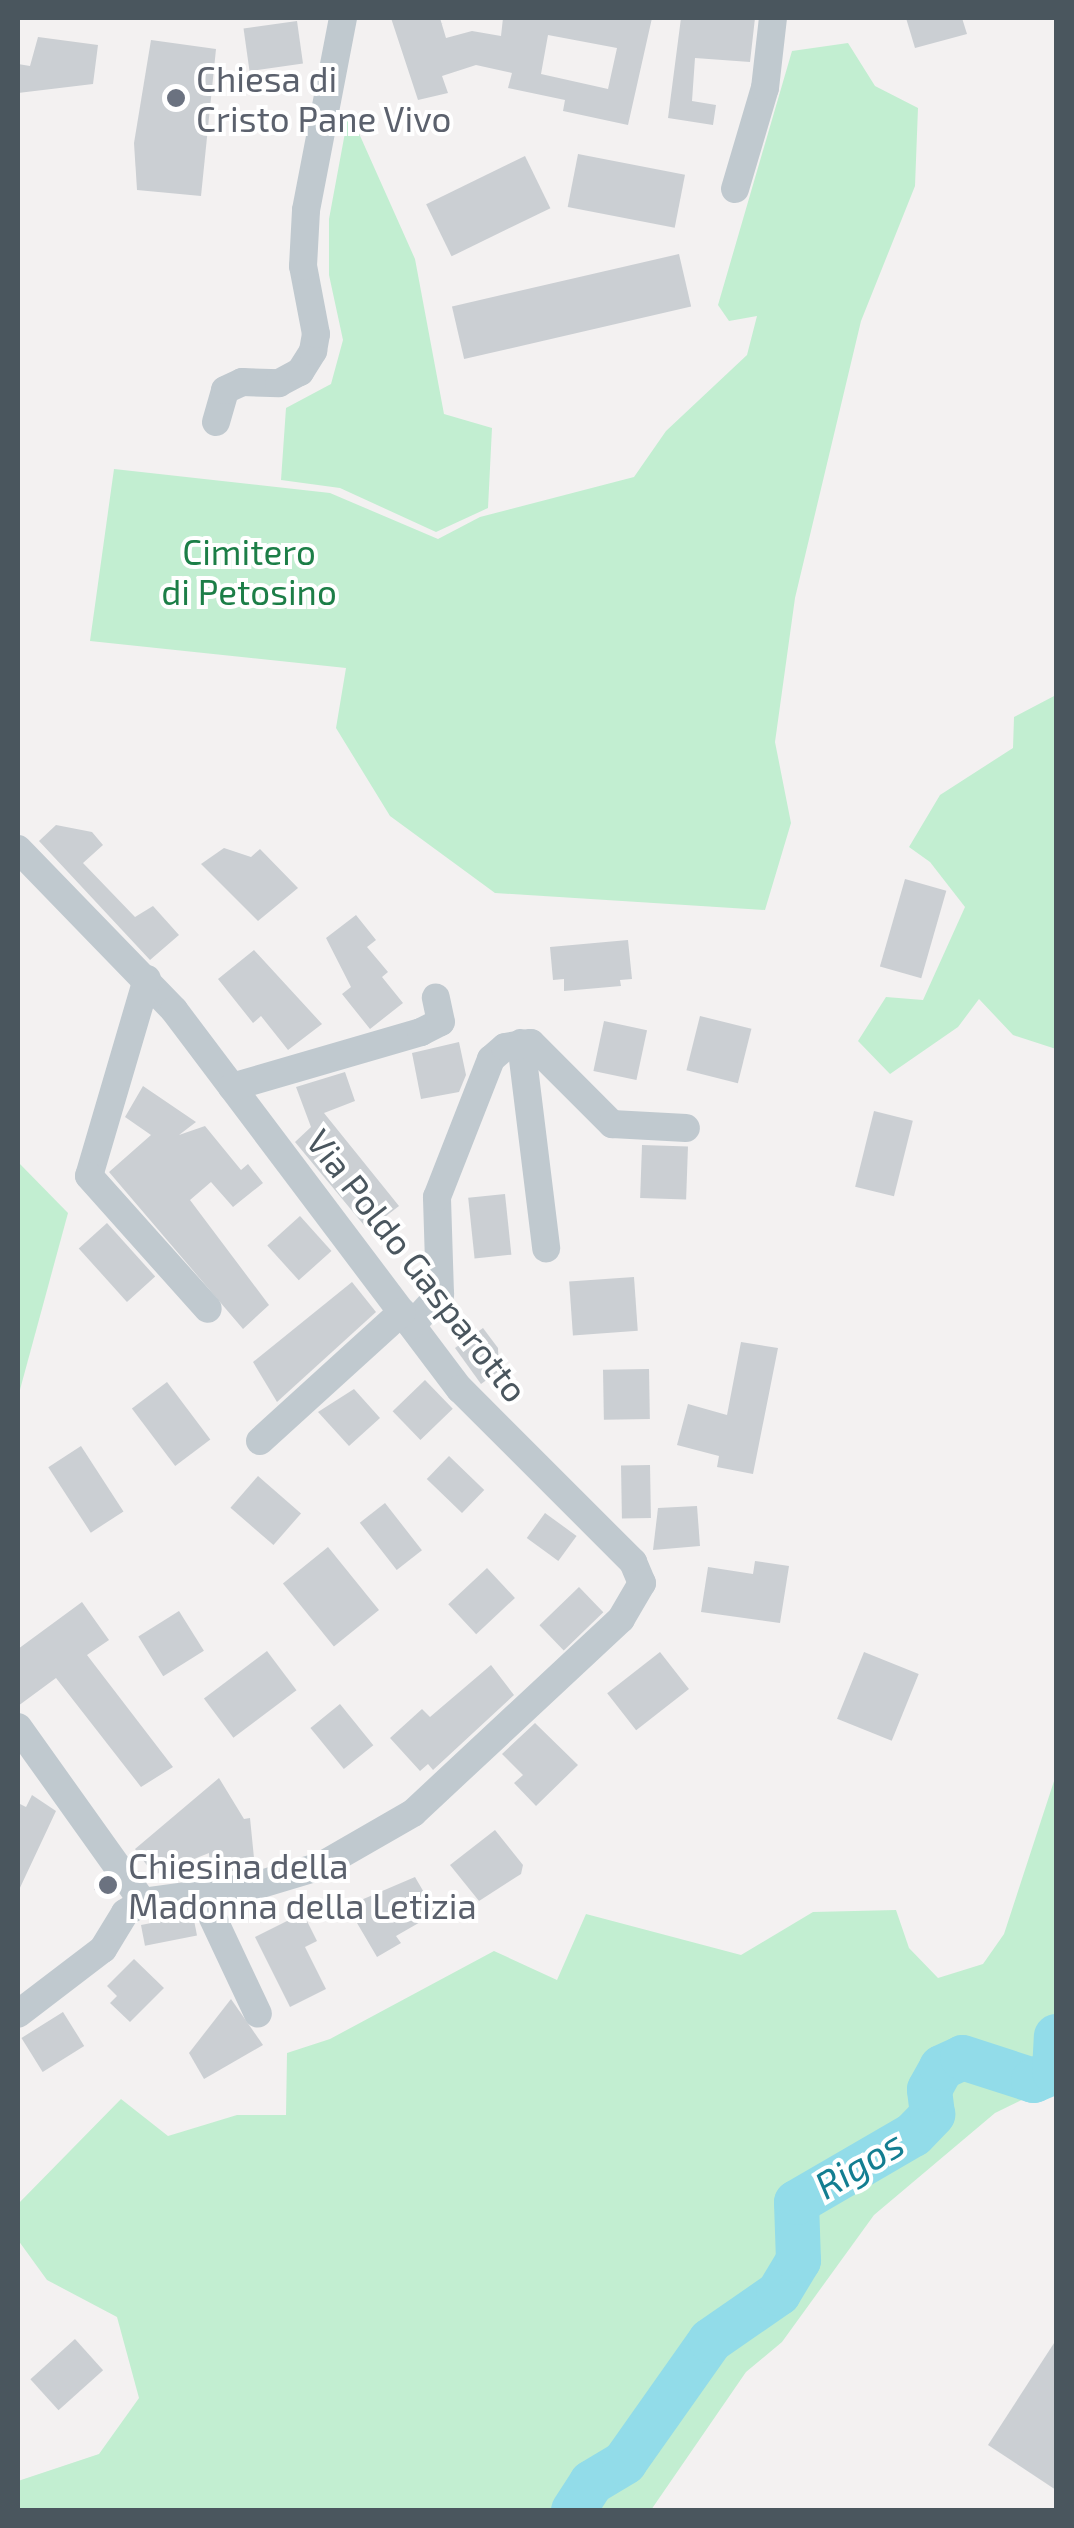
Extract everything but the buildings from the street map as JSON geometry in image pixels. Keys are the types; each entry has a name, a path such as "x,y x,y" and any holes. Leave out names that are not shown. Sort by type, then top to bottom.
{"street":[{"path":"216,422 225,390 242,382 279,383 300,372 313,351 316,334 303,266 306,210 344,18"},
{"path":"735,189 766,88 772,18"},
{"name":"Via Poldo Gasparotto","path":"20,857 147,979 460,1389 633,1562 642,1583 637,1601 413,1813 321,1866 208,1892 143,1902"},
{"path":"147,979 89,1176 208,1308"},
{"path":"232,1088 421,1032 441,1022 436,998"},
{"path":"260,1441 440,1294 437,1197 490,1059 521,1043 540,1050 612,1124 686,1128"},
{"path":"521,1043 546,1248"},
{"path":"18,1727 143,1902 125,1913 103,1949 18,2014"},
{"path":"208,1892 211,1914 258,2014"}],"green space":[{"name":"Cimitero di Petosino","path":"848,43 875,86 918,108 915,186 861,321 795,598 775,742 791,823 765,910 495,893 390,816 336,728 346,668 90,641 114,469 330,493 438,539 480,517 634,477 666,431 747,355 757,316 729,321 718,305 792,51"},
{"path":"349,111 415,259 444,414 492,428 488,508 436,532 340,488 281,480 286,408 331,384 343,340 329,275 329,219"},
{"path":"1056,695 1056,1049 1013,1035 979,999 958,1027 890,1074 858,1041 886,997 923,1000 965,907 930,862 909,847 940,795 1013,748 1014,717"},
{"path":"18,1162 68,1213 18,1397"},
{"path":"1056,1775 1056,2083 995,2113 874,2215 782,2342 746,2372 651,2510 18,2510 18,2481 99,2454 139,2398 117,2317 47,2280 18,2240 18,2204 121,2099 168,2136 237,2115 286,2115 287,2053 330,2039 494,1951 557,1980 586,1914 741,1955 813,1912 896,1910 909,1948 938,1978 983,1964 1004,1934"}],"waterway":[{"name":"Rigos","path":"573,2510 591,2482 624,2462 710,2340 778,2293 798,2260 796,2202 913,2134 932,2114 929,2089 941,2067 962,2057 1033,2080 1054,2071 1056,2036"}],"place":[{"name":"Chiesa di Cristo Pane Vivo","path":"176,98"},
{"name":"Chiesina della Madonna della Letizia","path":"108,1885"}]}
